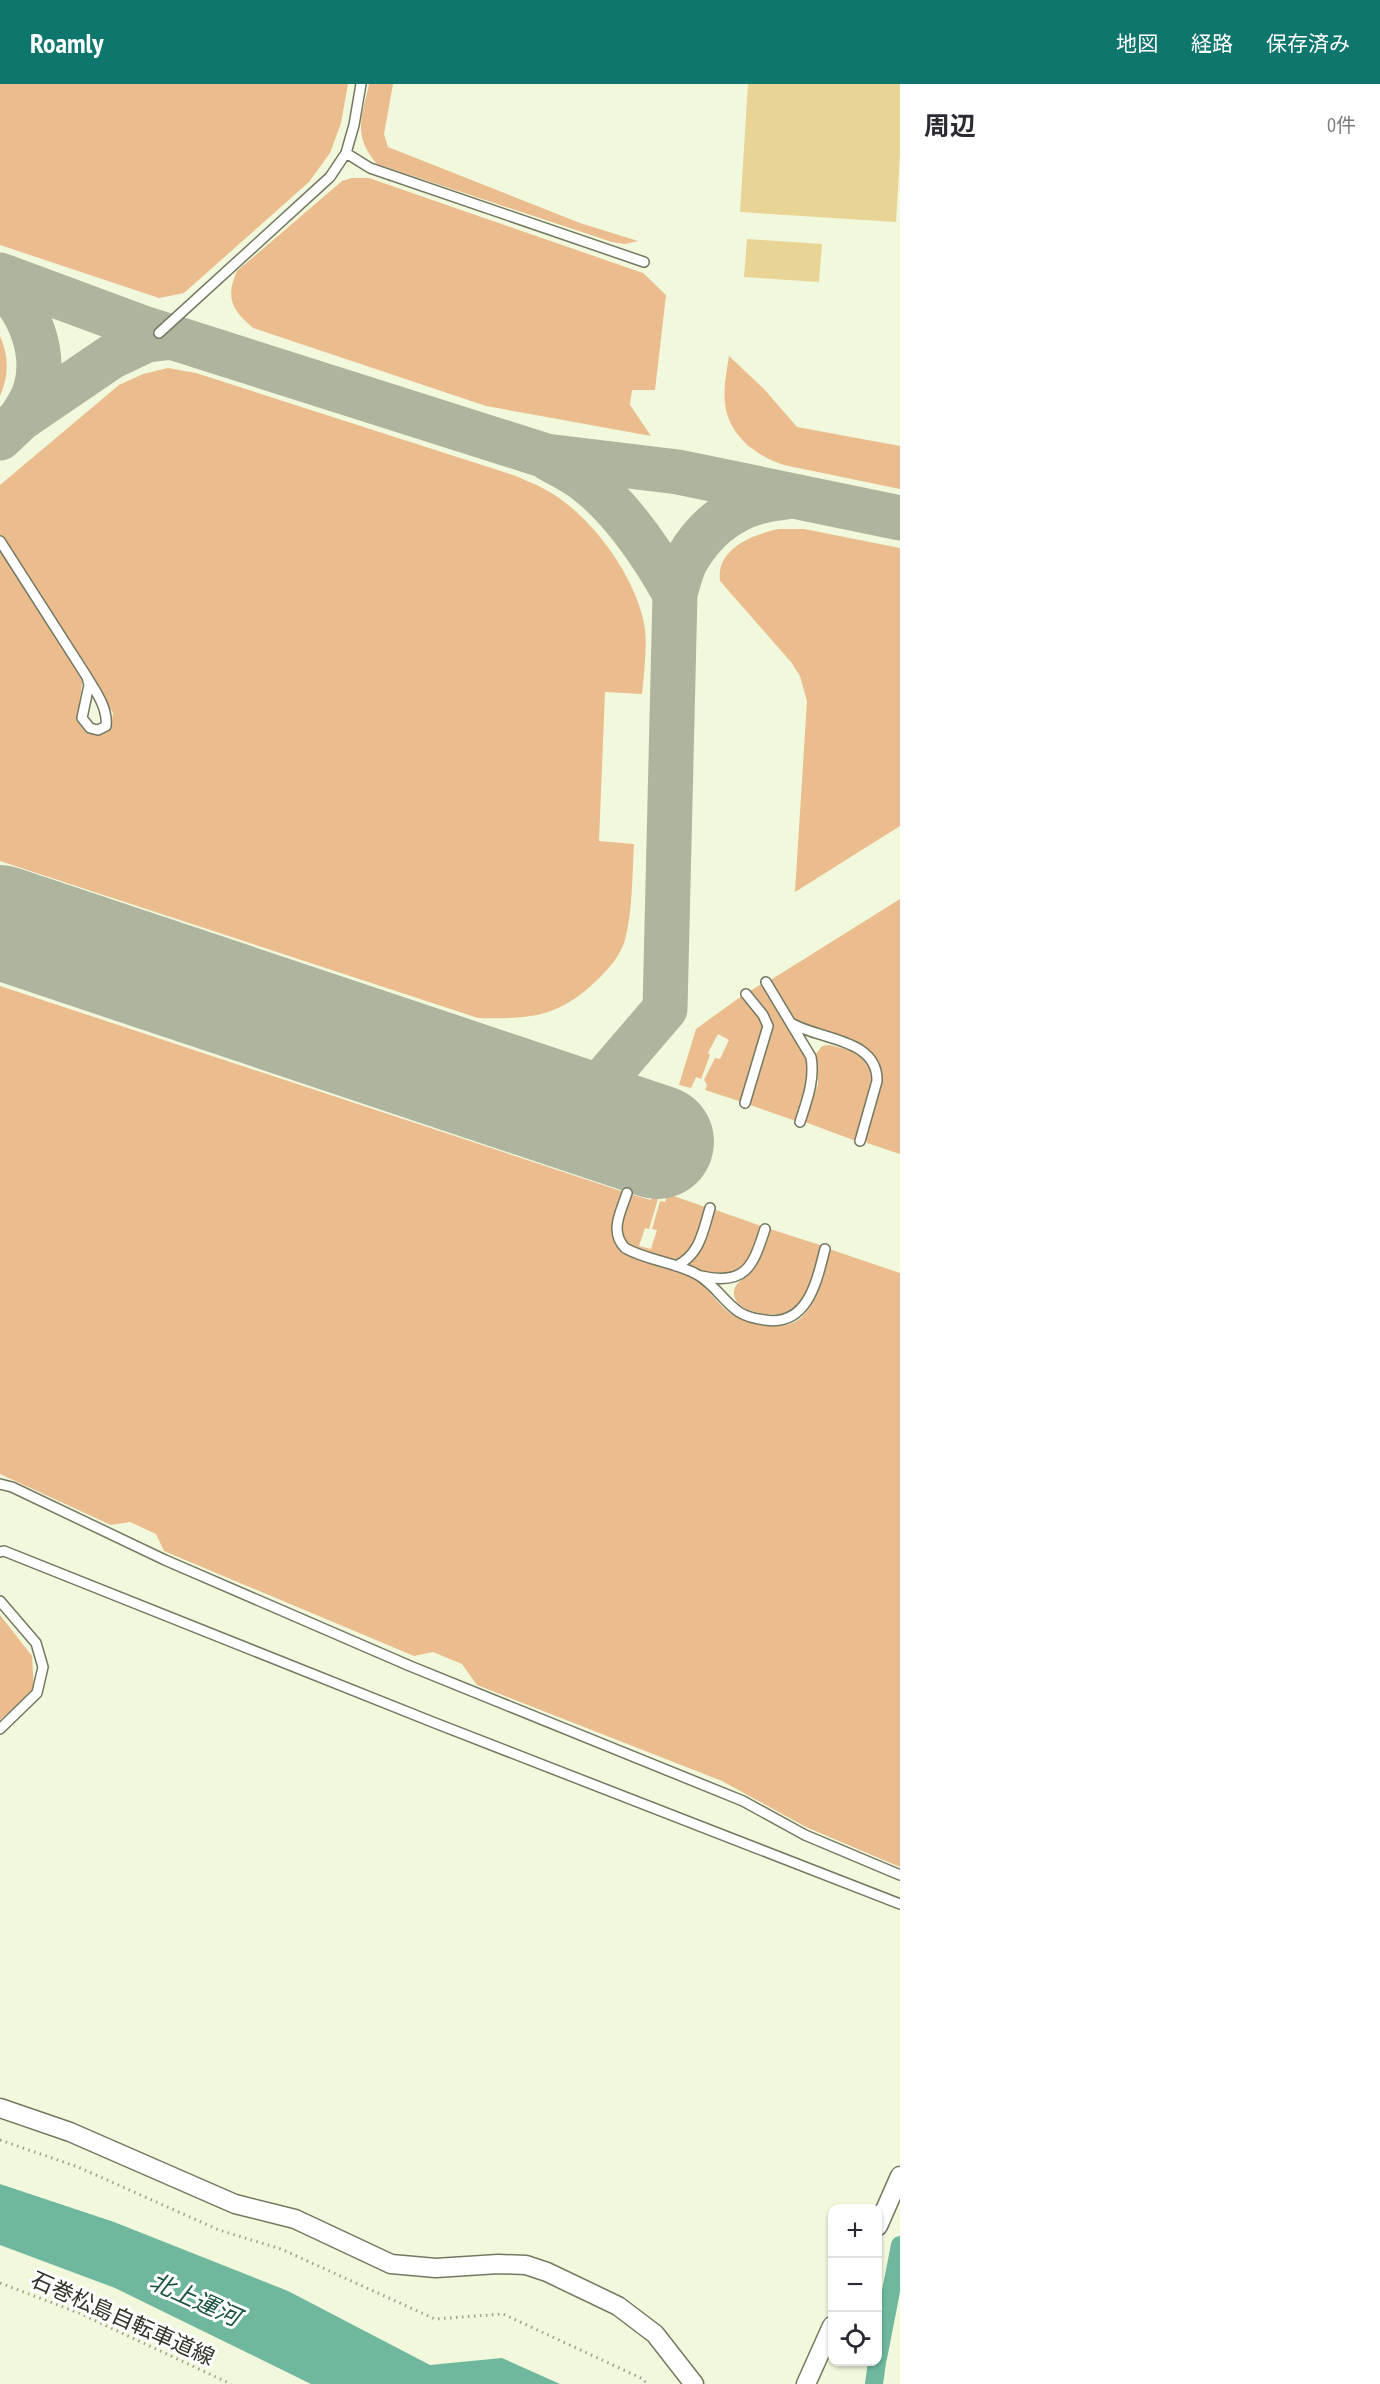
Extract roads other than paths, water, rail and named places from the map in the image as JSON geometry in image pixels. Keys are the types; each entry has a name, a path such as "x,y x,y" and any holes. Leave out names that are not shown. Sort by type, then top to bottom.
{"street":[{"path":"0,2108 70,2132 236,2204 295,2219 391,2264 436,2268 498,2264 526,2265 547,2272 618,2306 655,2334 694,2384"},
{"path":"882,2217 900,2176"},
{"path":"806,2384 828,2335"}],"lane":[{"path":"159,333 330,177 346,153 354,125 361,84"},
{"path":"346,153 370,168 644,262"},
{"path":"0,541 87,678 108,715 106,726 98,730 90,728 81,718 89,685 87,678"},
{"path":"766,982 811,1057 814,1071 800,1122"},
{"path":"745,1103 768,1026 764,1015 746,994"},
{"path":"791,1023 805,1031 852,1044 864,1052 873,1063 878,1072 877,1081 860,1141"},
{"path":"627,1193 616,1226 619,1241 632,1251 701,1276 718,1280 740,1275 755,1258 765,1229"},
{"path":"676,1266 684,1262 696,1250 710,1208"},
{"path":"701,1276 741,1314 773,1322 786,1319 806,1305 814,1291 825,1248"},
{"path":"0,1484 12,1487 165,1560 410,1666 743,1801 805,1835 900,1875"},
{"path":"0,1552 4,1551 900,1904"},
{"path":"0,1601 36,1643 43,1667 37,1694 0,1729"}],"water":[{"name":"北上運河","path":"0,2184 114,2222 288,2291 430,2365 502,2358 560,2384 311,2384 115,2288 0,2245"}],"waterway":[{"path":"882,2337 900,2245"},
{"path":"874,2384 876,2366"}]}
